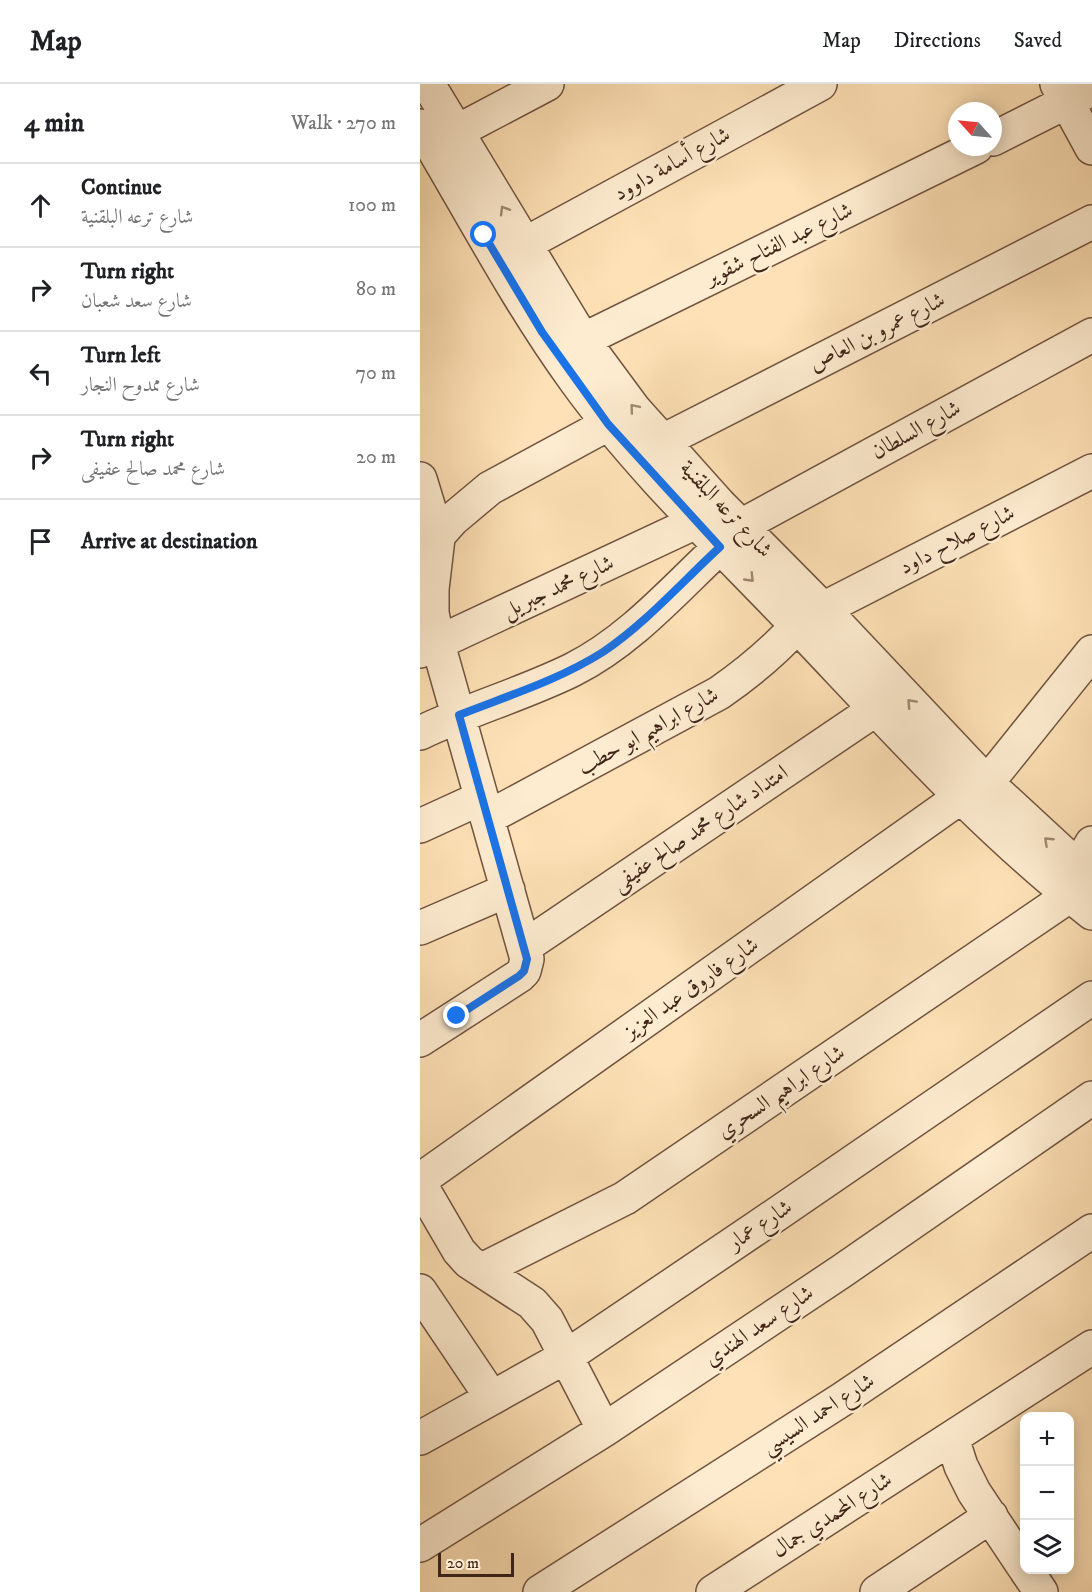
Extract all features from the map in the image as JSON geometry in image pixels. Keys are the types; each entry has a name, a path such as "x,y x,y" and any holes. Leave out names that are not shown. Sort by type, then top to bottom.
{"street":[{"name":"شارع ترعه البلقنية","path":"428,84 583,340 607,375 663,441 730,536 974,789"},
{"path":"456,132 547,84"},
{"name":"شارع أسامة داوود","path":"525,244 820,84"},
{"path":"1002,133 1072,92 1092,148"},
{"name":"شارع ترعه البلقنية","path":"420,126 536,322 608,424 696,522 730,536"},
{"name":"شارع عبد الفتاح شقوير","path":"583,340 958,156"},
{"name":"شارع عمرو بن العاص","path":"663,441 1092,222"},
{"name":"شارع السلطان","path":"420,733 573,669 603,652 630,632 730,536 1092,335"},
{"path":"429,546 453,519 489,488 608,424"},
{"name":"شارع صلاح داود","path":"810,617 1092,471"},
{"path":"420,479 432,589 429,647 459,715 527,959 524,971 519,976 420,1040"},
{"name":"شارع محمد جبريل","path":"429,647 696,522"},
{"name":"شارع ترعه البلقنية","path":"810,617 876,710 1084,880"},
{"name":"شارع ابراهيم ابو حطب","path":"420,826 484,808 719,693 756,666 810,617"},
{"name":"شارع فاروق عبد العزيز","path":"420,1182 974,789 1092,652"},
{"name":"امتداد شارع محمد صالح عفيفى","path":"524,947 876,710"},
{"name":"شارع ابراهيم السحري","path":"482,1270 619,1202 1084,880"},
{"path":"420,927 508,890"},
{"name":"شارع عمار","path":"420,1438 567,1356 1092,998"},
{"name":"شارع سعد الهندي","path":"424,1536 604,1430 832,1278 1092,1098"},
{"path":"420,1182 459,1251 469,1262 532,1303 547,1320 604,1430"},
{"name":"شارع احمد السيسي","path":"540,1592 841,1400 1092,1232"},
{"path":"420,1291 492,1398"},
{"name":"شارع المحمدي جمال","path":"713,1592 1092,1347"},
{"path":"952,1438 961,1466 970,1484 1020,1560"},
{"path":"877,1592 992,1516"},
{"path":"1029,1574 1041,1592"}],"route":[{"path":"457,1016 519,976 524,971 527,959 459,715 542,683 603,652 630,632 720,547 608,424 542,332 484,235"}]}
